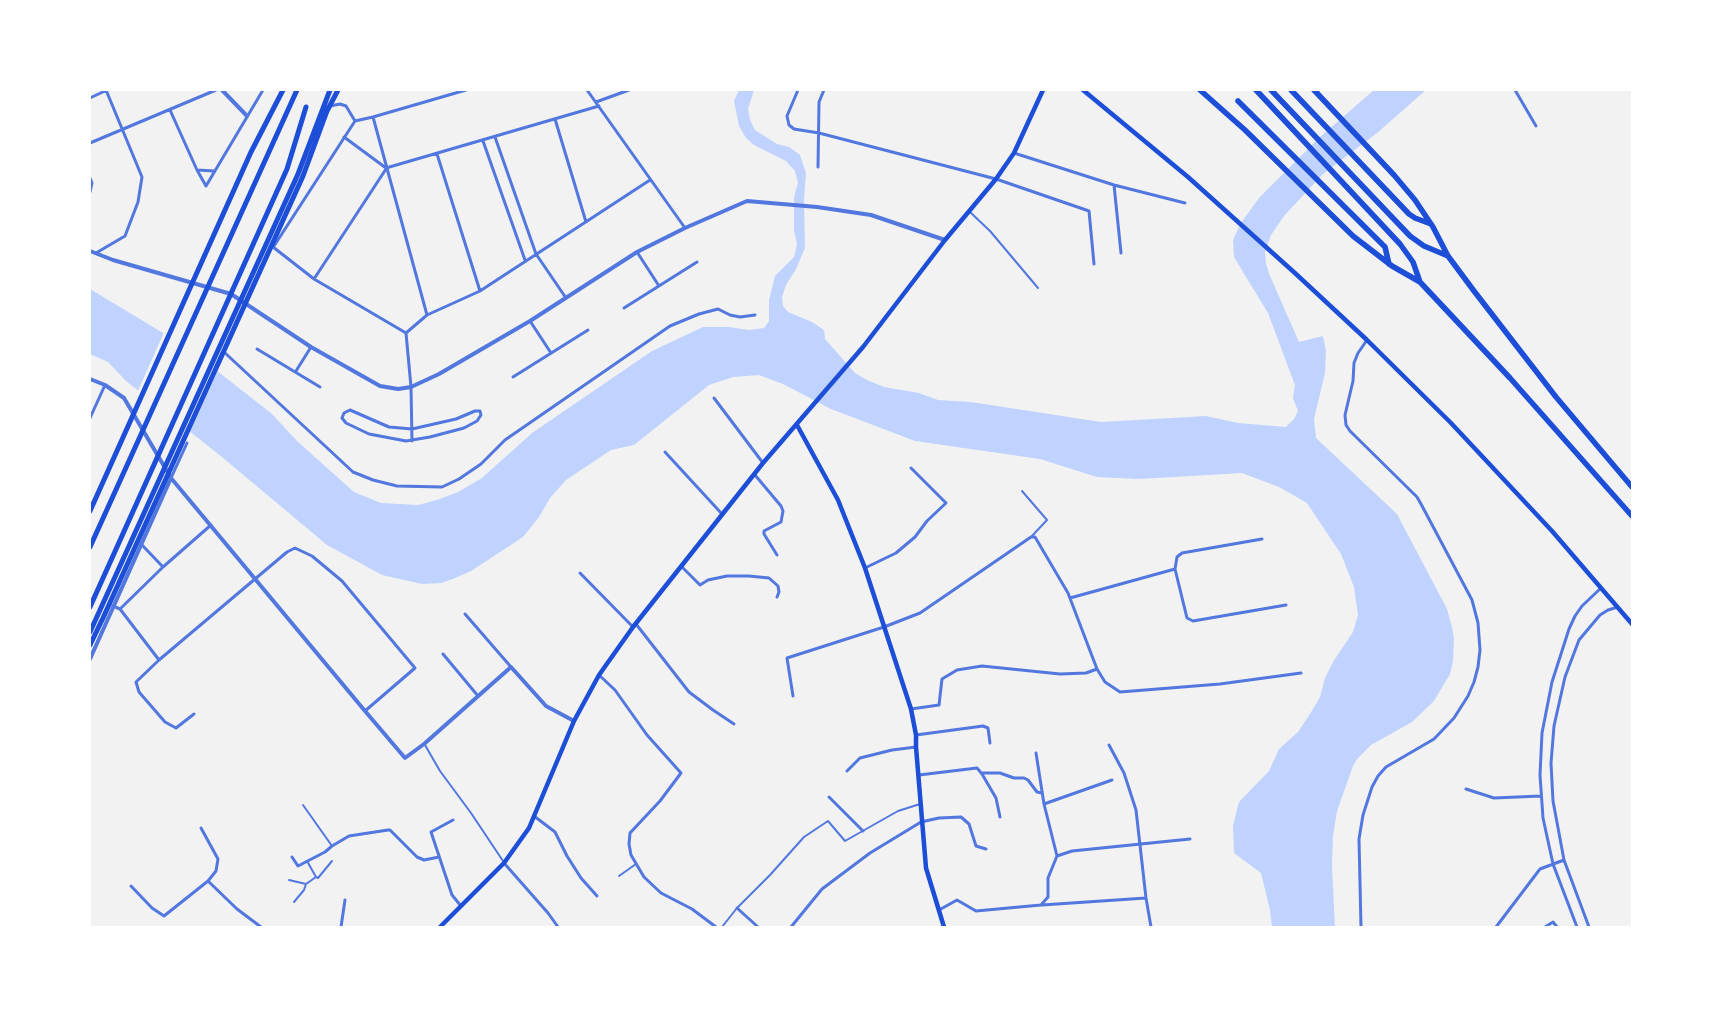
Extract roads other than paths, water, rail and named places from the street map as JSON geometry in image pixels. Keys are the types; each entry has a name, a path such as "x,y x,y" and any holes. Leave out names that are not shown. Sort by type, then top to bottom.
{"highway":[{"path":"1200,90 1245,130 1353,236 1389,264 1420,282 1510,378 1632,516"},
{"path":"1256,90 1405,250 1413,262 1420,282"},
{"path":"1271,90 1410,236 1424,246 1448,256"},
{"path":"1291,90 1411,216 1431,224"},
{"path":"1314,90 1415,200 1431,224 1448,256 1556,397 1632,487"},
{"path":"1238,102 1385,247 1389,264"}],"main road":[{"path":"90,511 251,152 283,90"},
{"path":"90,547 297,90"},
{"path":"300,175 330,90"},
{"path":"90,645 338,90"},
{"path":"440,927 504,863 529,828 574,721 599,675 634,626 763,463 816,404 863,347 945,240 996,179 1014,153 1043,90"},
{"path":"1083,90 1188,177 1367,340 1451,423 1552,532 1632,624"},
{"path":"90,607 287,169 306,108"},
{"path":"797,425 838,500 865,568 912,710 916,734 926,868 944,927"},
{"path":"90,632 101,617"}],"street":[{"path":"90,98 106,90 142,177 141,190 125,236 96,253"},
{"path":"90,143 216,90"},
{"path":"222,90 247,116"},
{"path":"170,110 206,186 262,90"},
{"path":"466,90 373,118 355,121 281,232 267,257 223,352 353,472 373,480 397,486 418,488 442,487 459,479 481,464 505,440 670,326 699,314 718,309 730,315 740,317 755,315"},
{"path":"587,90 685,228"},
{"path":"596,102 629,90"},
{"path":"798,90 787,116 789,125 794,129 819,133 996,179 1088,210 1094,264"},
{"path":"818,167 819,102 824,90"},
{"path":"1516,90 1536,126"},
{"path":"330,106 340,104 346,106 355,121"},
{"path":"314,279 386,168 599,106"},
{"path":"373,118 428,315"},
{"path":"555,119 586,222"},
{"path":"344,137 386,168"},
{"path":"495,137 536,254 566,298"},
{"path":"483,141 525,260"},
{"path":"1014,153 1114,185 1185,203"},
{"path":"437,154 480,290"},
{"path":"197,170 214,171"},
{"path":"90,178 92,183 90,192"},
{"path":"406,333 428,315 480,290 650,180"},
{"path":"1114,185 1121,253"},
{"path":"90,251 231,294 311,347 380,386 398,388 411,387 439,374 530,321 637,252 685,228 748,201 817,207 871,215 945,240"},
{"path":"273,247 314,279 406,333"},
{"path":"637,252 659,286"},
{"path":"624,308 697,262"},
{"path":"530,321 552,353"},
{"path":"514,377 588,330"},
{"path":"406,333 411,387 412,441"},
{"path":"1361,927 1359,839 1363,815 1372,787 1386,767 1434,739 1459,711 1474,682 1480,650 1478,623 1469,593 1422,504 1346,425 1345,416 1353,381 1354,363 1367,340"},
{"path":"296,371 311,347"},
{"path":"257,349 320,386"},
{"path":"90,378 105,385 124,398 171,478 405,758 424,744 511,668"},
{"path":"90,418 105,385"},
{"path":"714,398 763,463"},
{"path":"350,410 389,427 412,429 456,419 475,411 480,411 481,415 477,421 464,428 412,441 369,434 346,423 342,418 344,413 350,410"},
{"path":"90,659 187,443"},
{"path":"665,452 723,515"},
{"path":"865,568 896,553 915,537 927,520 946,503 912,468"},
{"path":"755,474 783,511 781,522 764,531 777,555"},
{"path":"120,609 163,567 211,525"},
{"path":"793,696 787,658 884,627 920,613 1031,537 1035,537 1070,598 1097,669 1105,682 1120,692 1220,684 1301,673"},
{"path":"1262,539 1182,552 1177,557 1175,569 1187,618 1193,621 1286,605"},
{"path":"142,546 163,567"},
{"path":"194,714 176,728 165,722 139,692 136,682 159,660 287,552 295,548 321,562 342,581 415,668 365,711"},
{"path":"681,566 700,585 708,580 728,576 769,578 778,586 778,597"},
{"path":"1070,598 1175,569"},
{"path":"580,573 634,626 689,692 734,724"},
{"path":"1577,927 1553,864 1543,818 1540,775 1542,733 1552,682 1562,648 1575,616 1587,600 1601,588"},
{"path":"113,606 120,609 159,660"},
{"path":"1589,927 1564,860 1554,801 1551,763 1554,726 1565,677 1579,640 1600,615 1608,610 1618,608"},
{"path":"465,614 546,706 574,721"},
{"path":"443,654 478,696"},
{"path":"912,710 939,705 942,679 957,670 982,666 1060,674 1086,673 1097,669"},
{"path":"599,675 614,690 647,735 681,773 660,801 630,833 631,855 644,877 661,893 692,909 716,927"},
{"path":"916,734 983,726 988,728 990,743"},
{"path":"1109,745 1124,774 1136,810 1151,927"},
{"path":"847,771 860,758 892,750 916,747"},
{"path":"1036,752 1044,804 1057,856 1048,878 1048,897 1041,905"},
{"path":"919,775 977,768 996,798 1000,818"},
{"path":"981,773 1000,773 1014,778 1024,778 1028,780 1037,792 1042,794"},
{"path":"1044,804 1112,780"},
{"path":"1466,789 1494,798 1542,796"},
{"path":"829,797 862,831"},
{"path":"534,816 555,832 581,878 596,896"},
{"path":"791,927 822,889 870,852 922,822 948,817 962,817 969,824 976,846 986,849"},
{"path":"453,820 431,832 452,895 461,906"},
{"path":"131,886 152,908 164,916 208,881 216,871 218,859 201,828"},
{"path":"292,858 298,866 325,852 348,836 388,830 417,858 424,860 439,857"},
{"path":"1057,856 1072,851 1190,839"},
{"path":"1496,927 1540,869 1564,860"},
{"path":"504,863 558,927"},
{"path":"208,881 236,909 261,927"},
{"path":"939,910 957,900 976,911 1146,898"},
{"path":"341,927 345,900"},
{"path":"737,908 758,927"},
{"path":"1545,927 1553,922 1557,927"}],"lane":[{"path":"968,211 990,231 1038,288"},
{"path":"1022,491 1047,520 1031,537"},
{"path":"424,744 440,771 504,863"},
{"path":"722,927 737,908 804,837 828,821 845,840 898,811 920,804"},
{"path":"303,805 332,846"},
{"path":"307,861 316,877"},
{"path":"294,902 304,890 306,884 316,877 318,878 332,861"},
{"path":"619,876 636,864"},
{"path":"289,880 306,884"}],"water":[{"path":"739,90 754,90 748,109 750,120 755,130 777,144 789,147 800,155 806,173 804,199 805,248 796,269 786,285 782,297 783,306 788,312 812,322 824,330 825,339 855,373 884,387 919,393 938,400 971,402 1101,422 1206,416 1238,423 1286,427 1294,419 1298,411 1293,398 1295,385 1268,313 1234,257 1233,240 1241,223 1259,198 1321,136 1374,90 1426,90 1377,133 1323,174 1284,216 1271,235 1265,252 1270,276 1299,342 1323,336 1326,351 1325,373 1314,419 1316,438 1397,514 1447,609 1454,639 1453,661 1450,674 1434,701 1412,722 1371,745 1353,766 1337,811 1333,836 1332,866 1335,927 1272,927 1261,873 1234,853 1233,825 1239,802 1269,771 1279,749 1298,732 1310,714 1320,697 1325,678 1333,662 1353,632 1358,615 1354,587 1341,554 1307,503 1279,487 1242,473 1139,479 1097,477 1040,459 915,441 831,409 783,384 759,375 733,377 709,385 634,445 611,450 566,480 550,498 539,517 523,537 471,571 441,583 422,584 382,575 327,545 222,457 126,381 108,362 90,354 90,289 188,348 272,414 297,441 354,492 381,503 418,505 458,492 482,478 532,433 652,351 703,327 729,327 749,330 764,328 769,321 769,300 775,276 794,257 797,244 794,231 794,197 798,183 795,171 786,161 754,145 746,138 739,126 734,101"}]}
